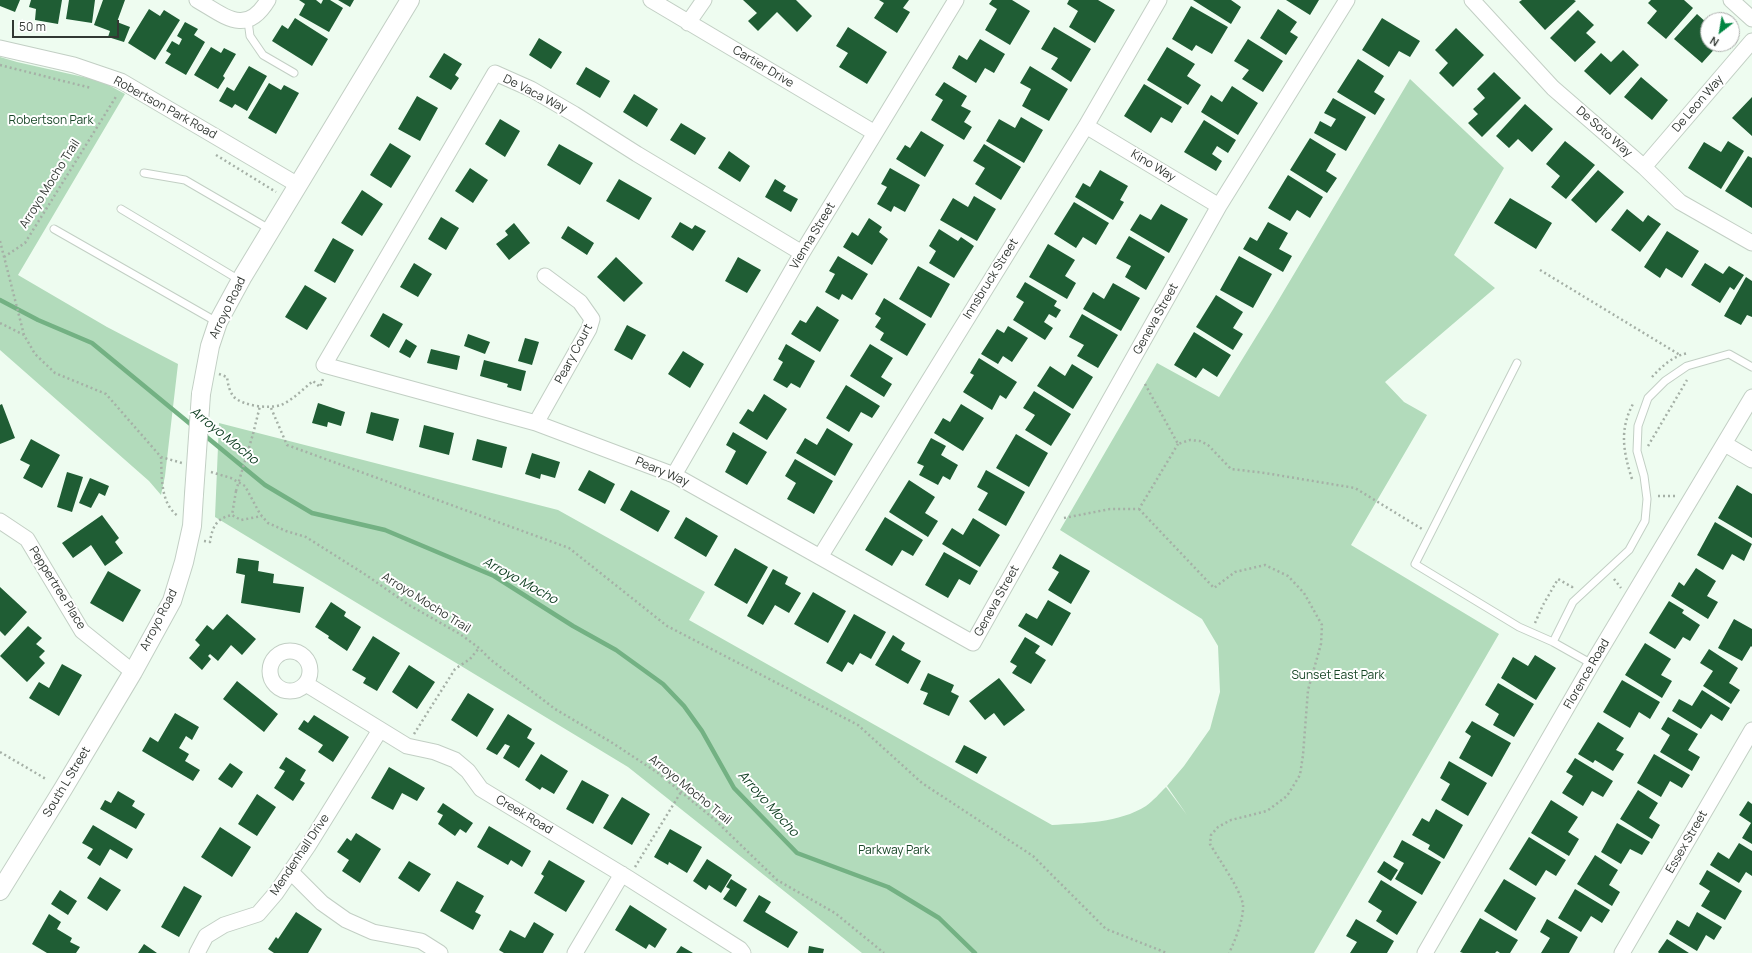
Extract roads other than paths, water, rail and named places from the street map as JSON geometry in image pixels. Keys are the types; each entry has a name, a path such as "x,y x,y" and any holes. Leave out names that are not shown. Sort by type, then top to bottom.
{"street":[{"path":"197,0 228,18 239,21 248,21 258,15 268,0"},
{"name":"Arroyo Road","path":"133,672 172,601 184,562 190,532 194,494 201,394 210,346 218,322 271,230 410,0"},
{"name":"Cartier Drive","path":"651,0 875,134"},
{"path":"688,23 704,0"},
{"name":"Vienna Street","path":"674,475 802,253 956,0"},
{"name":"Innsbruck Street","path":"820,557 1086,126 1159,0"},
{"name":"Geneva Street","path":"973,643 1219,206 1347,0"},
{"name":"De Soto Way","path":"1472,0 1553,88 1644,167 1680,202 1752,243"},
{"path":"1731,0 1752,19"},
{"name":"De Leon Way","path":"1644,167 1752,41"},
{"name":"Robertson Park Road","path":"0,48 74,65 121,81 298,185"},
{"name":"De Vaca Way","path":"326,366 495,73 531,89 574,114 637,154 802,253"},
{"name":"Kino Way","path":"1086,126 1219,206"},
{"name":"Peary Court","path":"536,423 589,329 592,319 580,302 545,276"},
{"name":"Peary Way","path":"326,366 536,423 674,475 973,643"},
{"name":"Florence Road","path":"1425,953 1592,664 1752,397"},
{"path":"1725,444 1752,460"},
{"name":"Peppertree Place","path":"0,521 27,539 82,631 133,672"},
{"name":"South L Street","path":"0,891 133,672"},
{"name":"Creek Road","path":"306,684 407,746 435,752 454,760 468,771 480,790 625,876 740,949 743,953"},
{"name":"Mendenhall Drive","path":"197,953 206,936 224,925 258,914 291,872 380,730"},
{"name":"Essex Street","path":"1622,953 1752,730"},
{"path":"291,872 322,903 346,920 373,932 421,941 440,953"},
{"path":"575,953 625,876"}],"lane":[{"path":"248,21 250,36 263,55 294,74"},
{"path":"144,173 185,180 271,230"},
{"path":"121,209 241,281"},
{"path":"54,229 218,322"},
{"path":"1553,642 1573,602 1629,550 1645,521 1647,499 1644,476 1637,451 1638,426 1648,398 1665,381 1687,366 1729,354 1752,367"},
{"path":"1517,363 1415,564 1519,627 1553,642 1592,664"}],"waterway":[{"name":"Arroyo Mocho","path":"0,300 38,320 92,343 194,427"},
{"name":"Arroyo Mocho","path":"203,434 265,485 312,513 385,530 494,576 573,626 616,650 663,684 684,706 702,731 734,788 797,853 888,887 939,918 975,953"}],"park label":[{"name":"Robertson Park","path":"51,121"},
{"name":"Sunset East Park","path":"1338,676"},
{"name":"Parkway Park","path":"894,851"}]}
